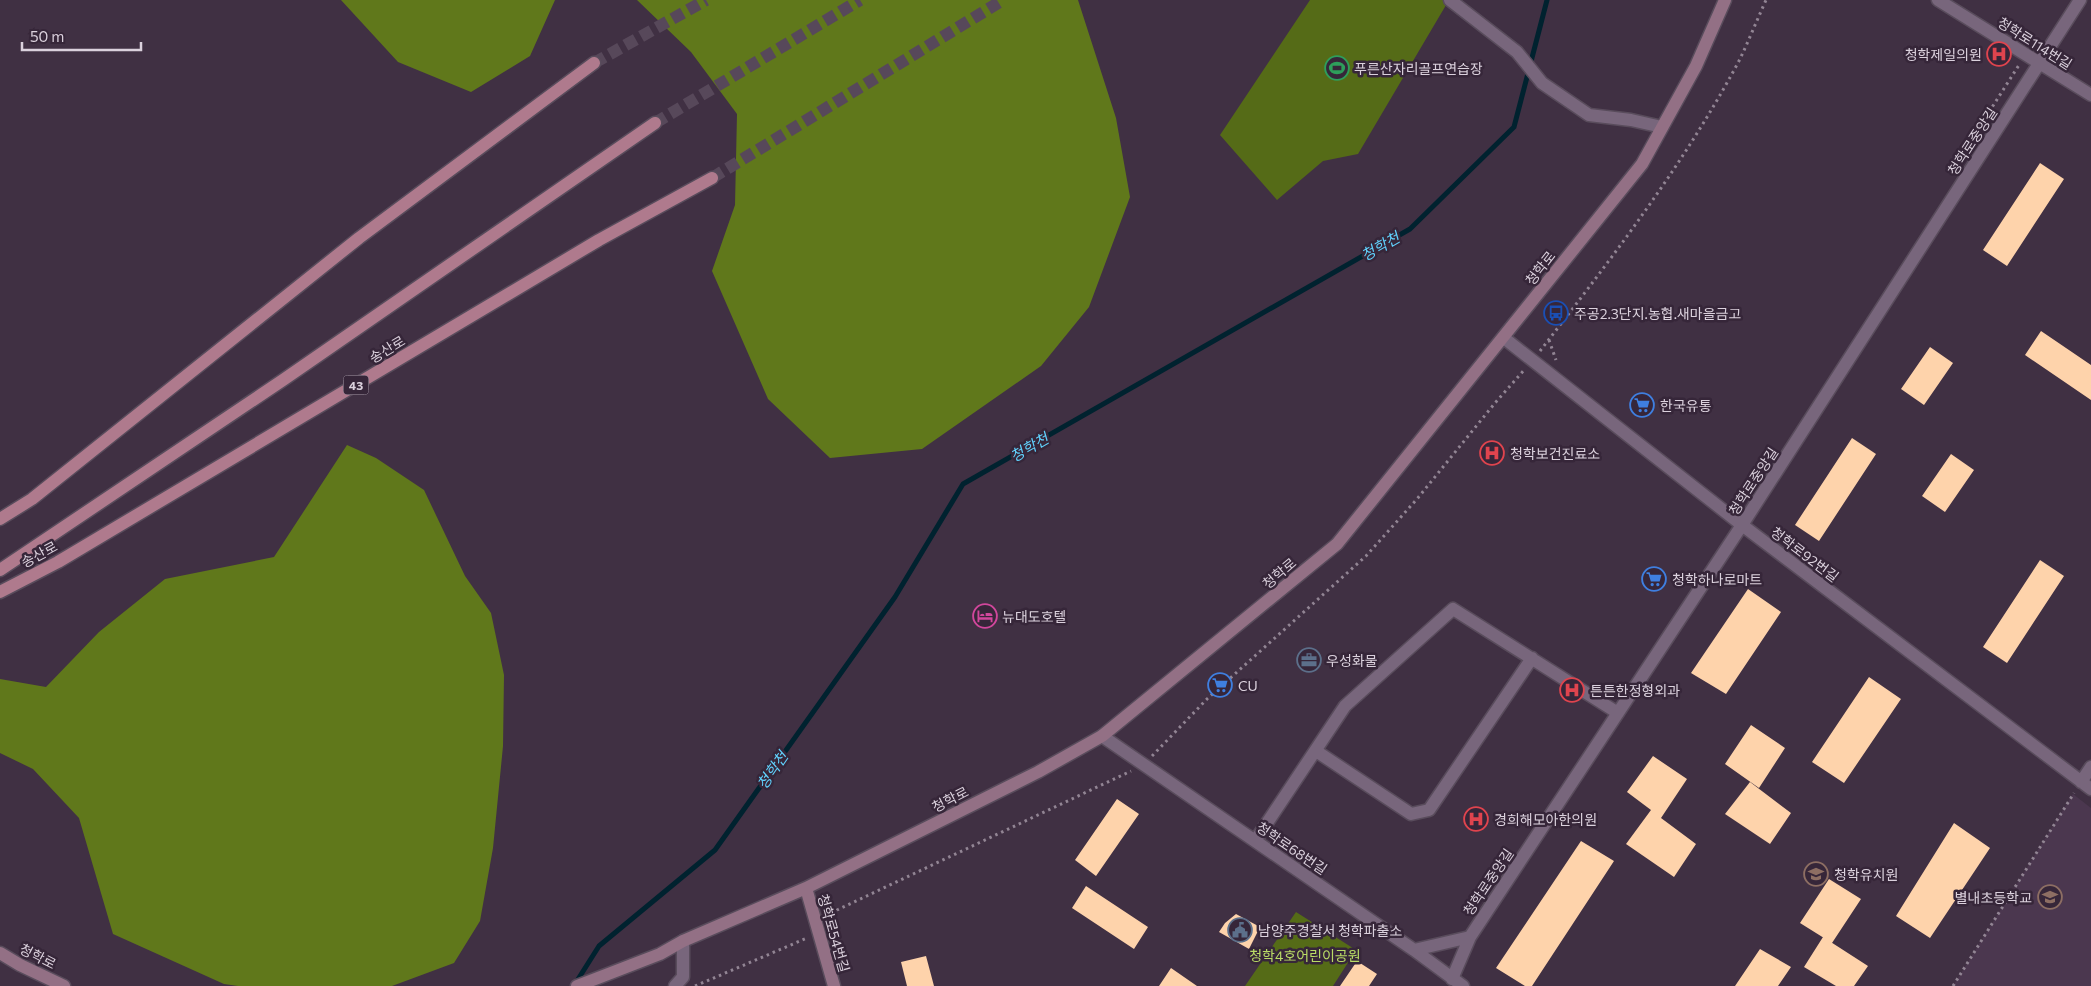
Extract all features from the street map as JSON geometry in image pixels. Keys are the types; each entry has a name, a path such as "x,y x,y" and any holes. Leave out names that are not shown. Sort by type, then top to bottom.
{"main road":[{"path":"0,520 32,499 359,238 594,63"},
{"name":"송산로","path":"0,570 283,380 655,123"},
{"name":"송산로","path":"0,592 58,562 599,240 712,178"}],"street":[{"path":"1450,0 1517,52 1542,83 1589,115 1631,120 1662,128"},
{"name":"청학로","path":"577,986 660,954 683,941 806,888 1038,772 1102,736 1337,544 1642,164 1696,66 1725,0"},
{"name":"청학로114번길","path":"1938,0 2091,95"},
{"name":"청학로중앙길","path":"1452,979 1470,937 1742,525 2080,0"},
{"name":"청학로92번길","path":"1504,338 1742,525 2086,786"},
{"path":"1255,841 1345,706 1453,609 1618,712"},
{"path":"1316,750 1411,814 1429,810 1532,658"},
{"name":"청학로68번길","path":"1102,736 1414,950 1463,986"},
{"path":"2086,786 2091,768"},
{"name":"청학로54번길","path":"806,888 834,986"},
{"path":"1414,950 1470,937"},
{"path":"675,986 683,977 683,941"},
{"name":"청학로","path":"0,953 64,986"}],"path":[{"path":"1953,986 2086,786"},
{"path":"695,986 819,933"}],"shaded area":[{"name":"별내초등학교","path":"2073,794 2091,808 2091,986 1953,986"}],"green space":[{"path":"341,0 555,0 530,56 471,92 398,62"},
{"path":"637,0 1078,0 1116,118 1130,197 1089,307 1041,366 922,449 830,458 768,399 712,271 735,205 737,114 691,52"},
{"name":"푸른산자리골프연습장","path":"1310,0 1449,0 1358,154 1323,161 1277,200 1220,135"},
{"path":"347,445 376,458 424,490 465,576 491,613 504,675 503,746 493,848 480,921 454,963 392,986 238,986 224,984 113,934 79,818 33,769 0,753 0,679 46,687 99,632 165,579 274,557"},
{"name":"청학4호어린이공원","path":"1296,912 1356,950 1333,986 1245,986"}],"building":[{"path":"2040,163 2064,179 2007,266 1983,250"},
{"path":"2041,331 2091,365 2091,400 2025,355"},
{"path":"1930,347 1953,363 1924,405 1901,389"},
{"path":"1852,438 1876,454 1819,541 1795,525"},
{"path":"1951,454 1974,470 1945,512 1922,496"},
{"path":"2040,560 2064,576 2007,663 1983,647"},
{"path":"1748,589 1781,612 1726,694 1691,673"},
{"path":"1869,677 1901,699 1844,783 1812,762"},
{"path":"1751,725 1785,748 1759,788 1725,764"},
{"path":"1653,756 1687,779 1661,818 1696,844 1674,877 1626,844 1651,810 1627,792"},
{"path":"1750,782 1791,813 1770,844 1725,814"},
{"path":"1117,799 1139,814 1096,876 1075,860"},
{"path":"1954,823 1990,848 1930,938 1896,916"},
{"path":"1581,841 1614,861 1532,986 1525,986 1496,968"},
{"path":"1829,879 1861,899 1832,943 1800,923"},
{"path":"1086,886 1148,927 1134,949 1072,908"},
{"name":"남양주경찰서 청학파출소","path":"1236,914 1260,927 1249,949 1219,932 1225,923"},
{"path":"1823,937 1868,966 1854,986 1836,986 1804,967"},
{"path":"1760,949 1791,967 1778,986 1735,986"},
{"path":"926,956 934,986 907,986 901,962"},
{"path":"1357,961 1377,974 1369,986 1340,986"},
{"path":"1171,968 1197,986 1159,986"}],"waterway":[{"name":"청학천","path":"575,984 599,946 715,850 895,597 963,484 1410,229 1514,127 1547,0"}],"tunnel":[{"path":"594,63 706,0"},
{"path":"655,123 860,0"},
{"path":"712,178 1003,0"}],"place":[{"name":"청학제일의원","path":"1999,54"},
{"name":"푸른산자리골프연습장","path":"1337,68"},
{"name":"주공2.3단지.농협.새마을금고","path":"1556,313"},
{"name":"한국유통","path":"1642,405"},
{"name":"청학보건진료소","path":"1492,453"},
{"name":"청학하나로마트","path":"1654,579"},
{"name":"뉴대도호텔","path":"985,616"},
{"name":"우성화물","path":"1309,660"},
{"name":"CU","path":"1220,685"},
{"name":"튼튼한정형외과","path":"1572,690"},
{"name":"경희해모아한의원","path":"1476,819"},
{"name":"청학유치원","path":"1816,874"},
{"name":"별내초등학교","path":"2050,897"},
{"name":"남양주경찰서 청학파출소","path":"1240,930"}]}
